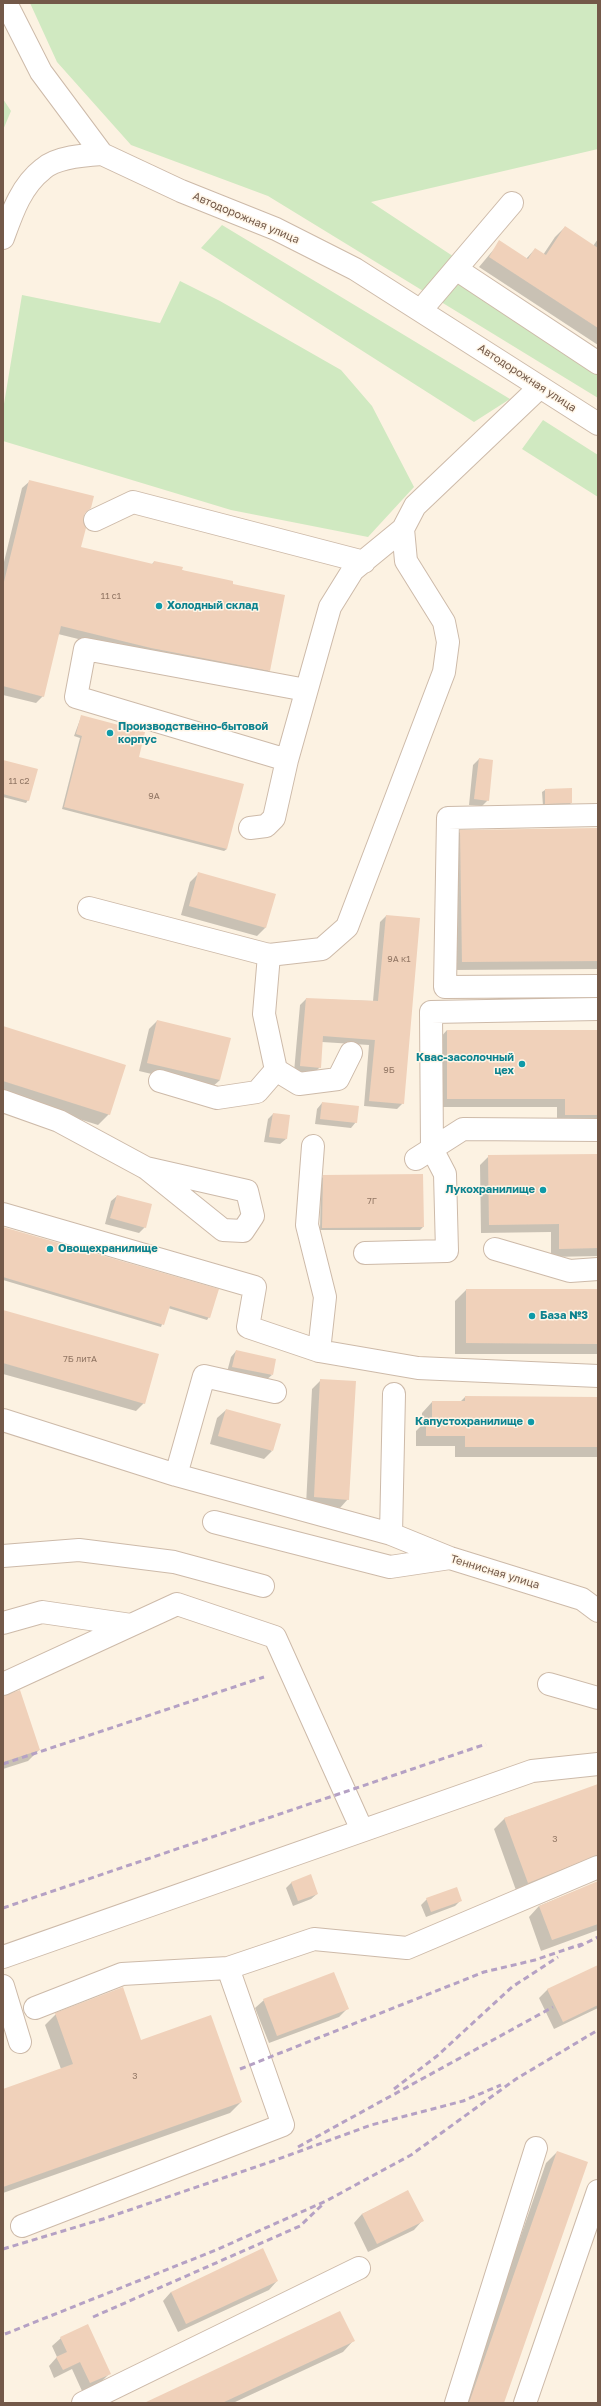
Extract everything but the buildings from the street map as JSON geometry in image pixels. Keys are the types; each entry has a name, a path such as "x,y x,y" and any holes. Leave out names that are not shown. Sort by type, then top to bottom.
{"street":[{"name":"Автодорожная улица","path":"6,3 41,72 102,154 181,191 276,229 356,269 598,424"},
{"path":"3,238 16,201 43,168 73,157 102,154"},
{"path":"421,310 512,203"},
{"path":"456,269 598,363"},
{"path":"250,828 266,826 274,818 287,760 330,607 353,570 403,530 414,506 540,387"},
{"path":"95,520 133,502 364,562"},
{"path":"89,908 269,955 322,949 347,927 444,672 448,642 444,622 406,561 403,530"},
{"path":"287,760 76,697 85,649 306,690"},
{"path":"598,816 448,818 445,987 598,986"},
{"path":"269,955 264,1014 276,1070 299,1084 338,1079 351,1053"},
{"path":"365,1253 447,1251 445,1174 424,1154 431,1012 598,1009"},
{"path":"160,1081 217,1098 256,1092 276,1070"},
{"path":"3,1101 59,1121 146,1168"},
{"path":"424,1154 463,1129 598,1130"},
{"path":"313,1146 307,1225 325,1298 318,1351"},
{"path":"3,1214 255,1287 248,1327 318,1351 418,1368 598,1376"},
{"path":"494,1249 570,1271 598,1269"},
{"path":"176,1475 204,1376 275,1392"},
{"path":"391,1534 394,1394"},
{"name":"Теннисная улица","path":"3,1420 176,1475 391,1534 450,1558 582,1599 598,1611"},
{"path":"214,1522 390,1567 450,1558"},
{"path":"3,1556 79,1550 174,1562 263,1586"},
{"path":"3,1684 177,1604 275,1637 362,1830"},
{"path":"3,1623 42,1612 132,1625"},
{"path":"549,1684 598,1698"},
{"path":"3,1957 532,1771 598,1764"},
{"path":"35,2008 122,1974 228,1968 314,1940 407,1948 598,1867"},
{"path":"22,2226 282,2125 228,1968"},
{"path":"3,1986 20,2042"},
{"path":"456,2403 536,2148"},
{"path":"526,2403 598,2191"},
{"path":"96,2400 359,2268"}],"green space":[{"path":"30,3 598,3 598,149 371,202 598,352 598,398 268,196 131,145 57,62"},
{"path":"3,99 11,111 3,130"},
{"path":"222,225 510,399 474,422 201,248"},
{"path":"180,281 220,301 341,370 372,406 414,487 368,537 231,510 3,441 3,410 22,295 160,323"},
{"path":"543,420 598,455 598,497 522,449"}],"railway":[{"path":"3,1764 264,1677"},
{"path":"3,1908 486,1744"},
{"path":"578,1947 598,1937"},
{"path":"240,2069 484,1972 535,1960 582,1944"},
{"path":"394,2089 437,2056 512,1987 558,1957"},
{"path":"298,2147 553,2007"},
{"path":"5,2334 216,2250 326,2201 411,2155 516,2079 598,2030"},
{"path":"3,2249 103,2219 273,2161 371,2125 463,2101 501,2085"},
{"path":"93,2317 300,2226 322,2205"}],"place":[{"name":"Холодный склад","path":"159,606"},
{"name":"Производственно-бытовой корпус","path":"110,733"},
{"name":"Квас-засолочный цех","path":"522,1064"},
{"name":"Лукохранилище","path":"543,1190"},
{"name":"Овощехранилище","path":"50,1249"},
{"name":"База №3","path":"532,1316"},
{"name":"Капустохранилище","path":"531,1422"}]}
